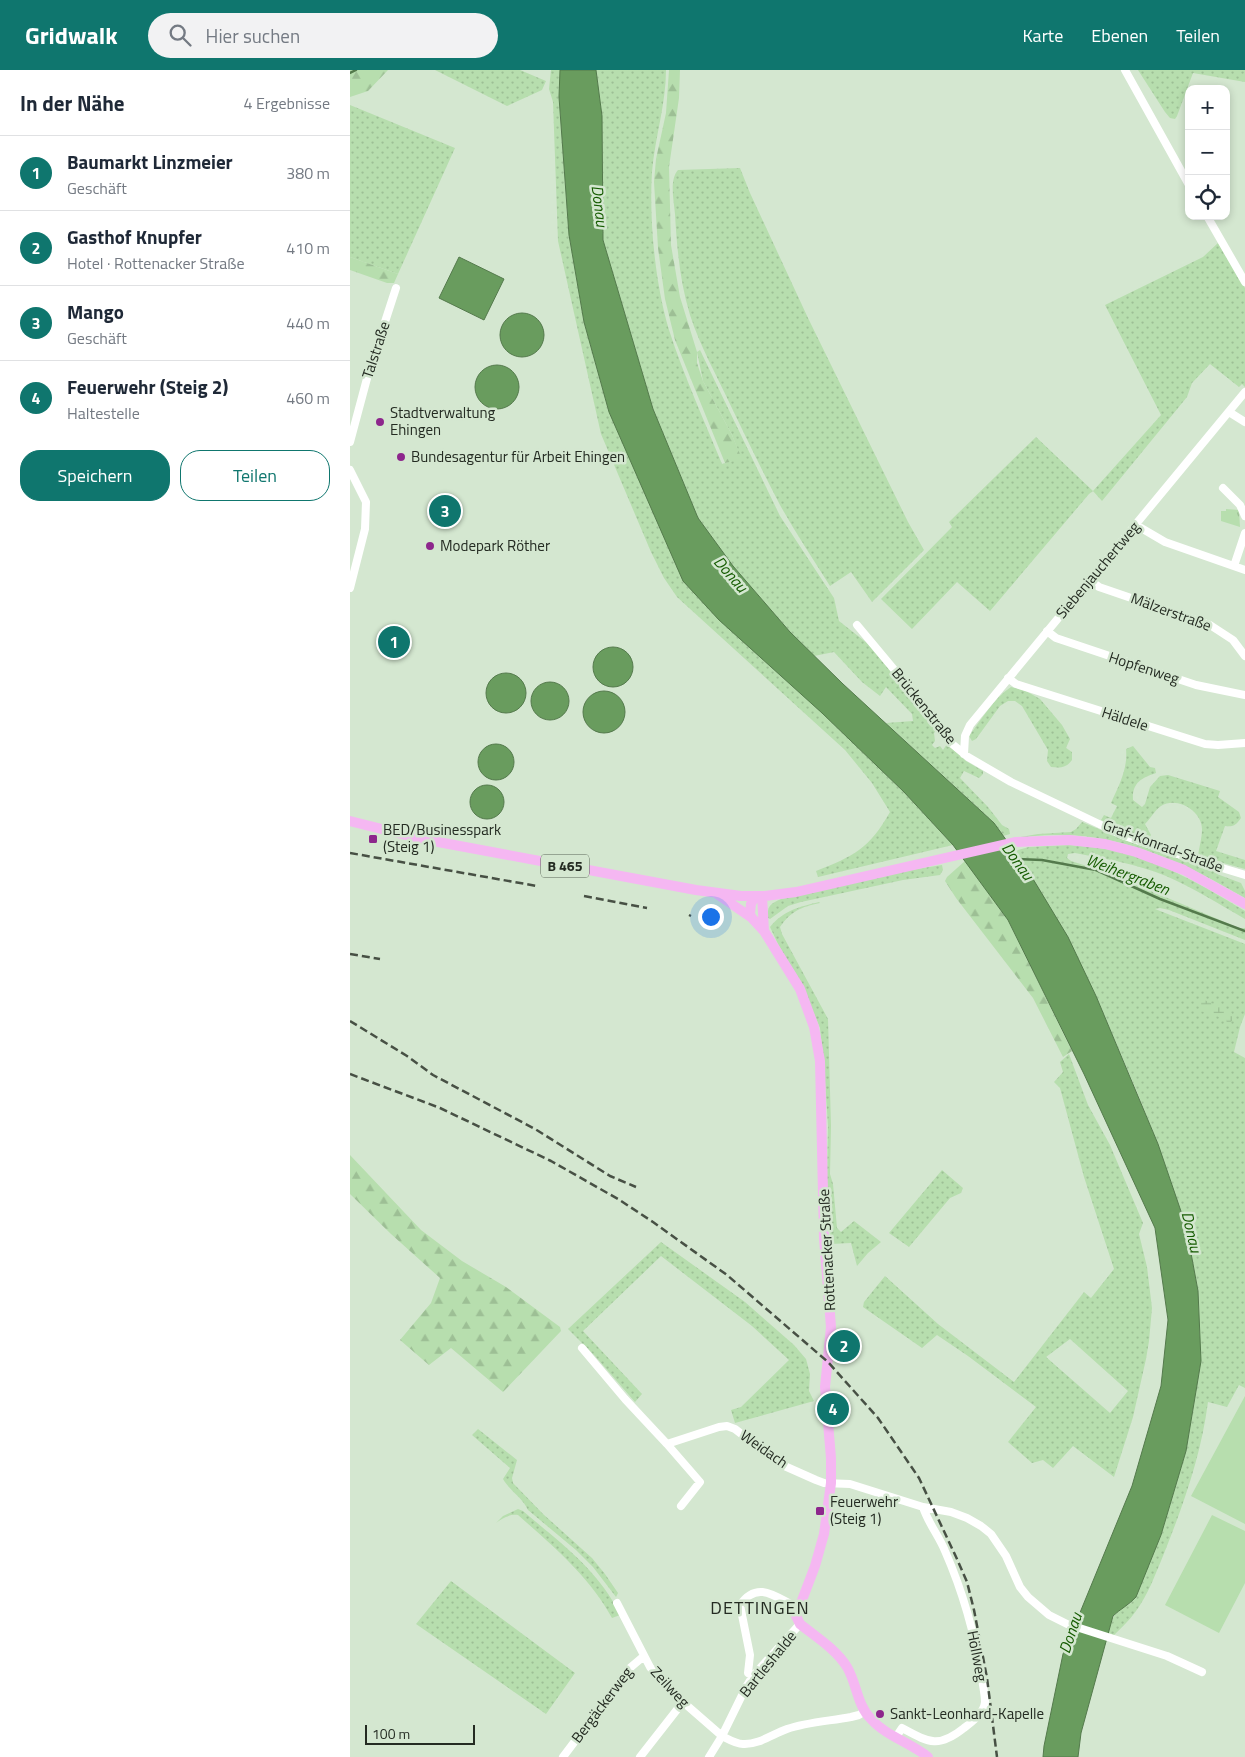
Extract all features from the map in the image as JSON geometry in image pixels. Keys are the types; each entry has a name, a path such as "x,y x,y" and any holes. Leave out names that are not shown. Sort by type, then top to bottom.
{"main road":[{"name":"B 465","path":"350,821 422,839 716,894 758,896 815,888 1015,842 1069,840 1105,844 1136,852 1184,870 1245,904"},
{"name":"Rottenacker Straße","path":"716,894 752,918 764,931 800,989 814,1027 820,1061 824,1238 831,1327 825,1387 831,1458 831,1483 824,1534 815,1566 796,1616 800,1624"},
{"path":"752,918 750,914 751,904 758,896"},
{"name":"Rottenacker Straße","path":"758,896 764,931"},
{"path":"800,1624 840,1656 848,1668 861,1704 878,1725 928,1757"}],"street":[{"path":"1125,70 1185,178"},
{"path":"1209,220 1245,282"},
{"name":"Talstraße","path":"350,442 369,371 396,288"},
{"name":"Siebenjauchertweg","path":"964,754 965,736 970,725 1245,392"},
{"path":"1229,412 1245,422"},
{"path":"350,470 366,502 366,529 350,588"},
{"path":"1223,488 1240,505 1245,516"},
{"path":"1136,525 1165,542 1245,570"},
{"path":"1234,566 1245,533"},
{"name":"Mälzerstraße","path":"1090,580 1099,587 1210,625 1233,640 1245,656"},
{"name":"Brückenstraße","path":"857,625 912,691 951,743 964,754 1011,782 1081,816"},
{"name":"Hopfenweg","path":"1047,631 1056,638 1167,676 1196,685 1245,694"},
{"name":"Häldele","path":"1008,678 1016,684 1205,744 1245,743"},
{"name":"Graf-Konrad-Straße","path":"1081,816 1122,835 1245,875"},
{"path":"582,1348 700,1482 681,1506"},
{"name":"Weidach","path":"667,1444 727,1426 735,1429 780,1464 816,1480 831,1483"},
{"path":"831,1483 850,1484 923,1507 951,1512 981,1526 990,1534 1006,1556 1020,1587 1028,1597 1049,1615 1067,1624 1167,1656 1202,1672"},
{"name":"Höllweg","path":"896,1737 902,1728 928,1742 947,1738 965,1727 981,1712 985,1702 979,1661 965,1606 944,1549 923,1507"},
{"path":"754,1676 748,1673 750,1656 740,1604 744,1598 758,1591 767,1592 798,1608"},
{"name":"Zeilweg","path":"617,1603 644,1656 661,1681 722,1736"},
{"name":"Bartleshalde","path":"708,1757 722,1736 739,1699 754,1676 800,1624"},
{"name":"Bergäckerweg","path":"563,1757 631,1667 644,1656"},
{"path":"640,1757 683,1702"},
{"path":"722,1736 741,1744 750,1744 787,1729 851,1717 865,1711"}],"green space":[{"path":"350,70 388,70 368,91 350,97"},
{"path":"435,70 520,70 546,81 542,90 507,106"},
{"path":"551,70 560,70 559,97 569,235 584,322 609,412 822,713 904,792 953,845 818,877 816,871 841,861 867,843 875,835 890,812 872,783 845,750 677,597 664,578 651,552 601,434 558,241 553,102 549,89"},
{"path":"596,70 666,70 666,83 652,172 651,210 654,251 660,292 669,330 722,464 741,458 732,435 703,381 697,352 700,350 780,516 834,598 839,621 872,647 938,729 934,733 935,741 932,745 935,748 940,746 943,750 947,744 966,761 983,771 979,778 964,771 960,778 988,807 1002,825 1009,829 1010,834 1003,836 994,823 886,723 913,721 912,714 886,687 880,696 862,682 834,652 814,656 790,632 733,566 698,518 653,409 603,240 602,116"},
{"path":"669,70 680,70 679,98 669,167 671,245 680,297 697,352 697,363 703,381 732,435 742,459 725,463 675,340 665,299 658,248 654,182 656,159 666,113"},
{"path":"1138,70 1245,70 1245,82 1193,73 1189,85 1185,85 1185,94 1175,119 1170,118"},
{"path":"350,105 455,148 398,274 350,257"},
{"path":"740,168 808,318 908,522 924,550 872,602 851,572 830,586 786,515 767,479 708,360 690,315 681,278 678,253 673,191 675,174 678,170"},
{"path":"1218,243 1245,288 1245,387 1242,384 1239,387 1210,364 1192,383 1187,397 1102,501 1093,491 1161,415 1105,305 1203,257"},
{"path":"350,257 398,274 394,283 387,283 350,270"},
{"path":"1036,437 1093,491 990,611 957,582 912,629 881,599 952,527 949,522"},
{"path":"1226,509 1239,510 1240,527 1221,521 1221,511 1226,511"},
{"path":"1011,687 1026,691 1040,699 1062,725 1070,739 1066,748 1072,752 1072,760 1068,765 1051,767 1047,761 1048,750 1022,706 1015,701 1008,701 1000,706 976,739 972,741 969,736 983,716 993,703"},
{"path":"1133,746 1150,767 1155,768 1156,773 1138,782 1134,789 1133,800 1142,807 1145,804 1150,787 1160,776 1168,775 1220,791 1218,797 1239,812 1241,818 1234,825 1225,826 1216,851 1245,860 1245,869 1198,856 1202,832 1201,822 1193,811 1181,804 1167,803 1157,810 1145,824 1151,835 1148,840 1101,820 1104,815 1111,818 1117,806 1111,803 1126,763 1126,749"},
{"path":"1082,822 1127,841 1218,871 1217,874 1241,883 1245,891 1245,898 1177,863 1129,845 1105,839 1080,836 1049,835 1015,838 1038,834 1071,832"},
{"path":"1068,845 1119,852 1157,864 1193,881 1245,911 1245,919 1206,896 1166,876 1144,868 1075,853 1068,854 1067,858 1071,861 1125,880 1239,928 1245,928 1245,940 1169,910 1155,909 1245,944 1245,1014 1234,1052 1245,1058 1245,1388 1239,1385 1227,1407 1208,1402 1196,1461 1163,1556 1140,1605 1112,1637 1107,1636 1112,1621 1120,1610 1130,1604 1161,1535 1186,1451 1201,1361 1198,1291 1186,1226 1158,1144 1137,1092 1096,996 1038,887 1014,851 1029,847"},
{"path":"965,861 1008,920 1072,1051 1063,1057 1033,998 945,881"},
{"path":"942,865 943,870 940,875 903,880 801,902 788,906 770,919 768,918 770,906 781,899 904,871"},
{"path":"819,902 797,911 788,917 780,927 828,1019 831,1126 830,1174 833,1184 837,1228 841,1232 854,1221 881,1242 857,1266 851,1243 831,1244 827,1180 828,1126 820,1028 805,992 770,927 786,913 798,908"},
{"path":"1202,999 1230,1011 1233,1015 1232,1021 1229,1023 1217,1016 1201,1011 1197,1003"},
{"path":"1069,1054 1088,1105 1110,1145 1143,1223 1139,1234 1147,1267 1152,1308 1149,1341 1133,1417 1114,1477 1073,1446 1053,1468 1043,1460 1032,1463 1008,1442 1036,1407 937,1335 922,1348 863,1307 864,1302 885,1276 938,1324 1014,1382 1084,1292 1091,1298 1114,1269 1084,1177 1060,1088 1054,1082 1063,1072 1060,1062","holes":["1070,1339 1128,1391 1110,1413 1046,1357"]},
{"path":"350,1155 421,1230 462,1261 506,1287 560,1327 561,1331 503,1392 451,1348 429,1365 400,1340 431,1303 440,1278 350,1194"},
{"path":"942,1170 963,1188 961,1193 950,1198 909,1247 889,1233"},
{"path":"661,1242 745,1302 794,1345 806,1359 810,1374 809,1391 814,1401 735,1423 731,1410 741,1407 789,1360 752,1326 661,1256 583,1331 642,1394 635,1402 595,1356 568,1329"},
{"path":"1245,1396 1245,1524 1191,1496"},
{"path":"478,1429 517,1460 512,1478 513,1483 543,1514 592,1558 618,1593 616,1597 593,1567 576,1550 528,1510 503,1479 510,1468 472,1435"},
{"path":"518,1509 523,1511 550,1534 590,1571 612,1599 620,1615 612,1618 582,1576 557,1550 518,1515 509,1516 496,1523 503,1516"},
{"path":"1212,1515 1245,1531 1245,1583 1219,1633 1165,1605"},
{"path":"451,1581 575,1673 546,1714 416,1624"}],"water":[{"name":"Donau","path":"560,70 596,70 602,116 603,240 653,409 698,518 733,566 790,632 843,684 994,823 1027,869 1068,937 1096,996 1158,1144 1186,1226 1198,1291 1201,1361 1186,1451 1161,1535 1136,1597 1113,1616 1081,1733 1078,1757 1043,1757 1044,1746 1063,1654 1132,1486 1161,1386 1168,1320 1155,1228 1084,1074 1008,920 953,845 904,792 822,713 719,620 683,581 609,412 584,322 569,235 559,97"},
{"path":"459,257 504,279 484,320 439,298"},
{"path":"522,313 534,317 540,323 544,335 540,347 534,353 522,357 510,353 504,347 500,335 504,323 510,317"},
{"path":"497,365 509,369 515,375 519,387 515,399 509,405 497,409 485,405 479,399 475,387 479,375 485,369"},
{"path":"609,647 617,647 624,650 630,656 633,667 630,678 624,684 617,687 609,687 602,684 596,678 593,671 593,663 596,656 602,650"},
{"path":"506,673 520,679 526,693 520,707 506,713 492,707 486,693 492,679"},
{"path":"550,682 564,687 569,701 564,715 550,720 536,715 531,701 536,687"},
{"path":"604,691 619,697 625,712 619,727 604,733 589,727 583,712 589,697"},
{"path":"496,744 508,750 514,762 508,774 496,780 484,774 478,762 484,750"},
{"path":"487,785 499,790 504,802 499,814 487,819 475,814 470,802 475,790"}],"waterway":[{"path":"350,73 356,70"},
{"name":"Weihergraben","path":"1017,859 1042,860 1096,870 1160,899 1245,931"}],"railway":[{"path":"350,853 537,886"},
{"path":"584,896 647,908"},
{"path":"350,954 380,959"},
{"path":"350,1021 407,1056 433,1075 535,1129 610,1176 636,1187"},
{"path":"350,1074 440,1108 551,1161 618,1199 727,1275 828,1362 878,1418 919,1478 967,1582 987,1678 997,1757"}],"place":[{"name":"Stadtverwaltung Ehingen","path":"380,422"},
{"name":"Bundesagentur für Arbeit Ehingen","path":"401,457"},
{"name":"Mango","path":"445,511"},
{"name":"Modepark Röther","path":"430,546"},
{"name":"Baumarkt Linzmeier","path":"394,642"},
{"name":"BED/Businesspark (Steig 1)","path":"373,839"},
{"name":"Gasthof Knupfer","path":"844,1346"},
{"name":"Feuerwehr (Steig 2)","path":"833,1409"},
{"name":"Feuerwehr (Steig 1)","path":"820,1511"},
{"name":"Sankt-Leonhard-Kapelle","path":"880,1714"}],"district":[{"name":"DETTINGEN","path":"760,1608"}]}
